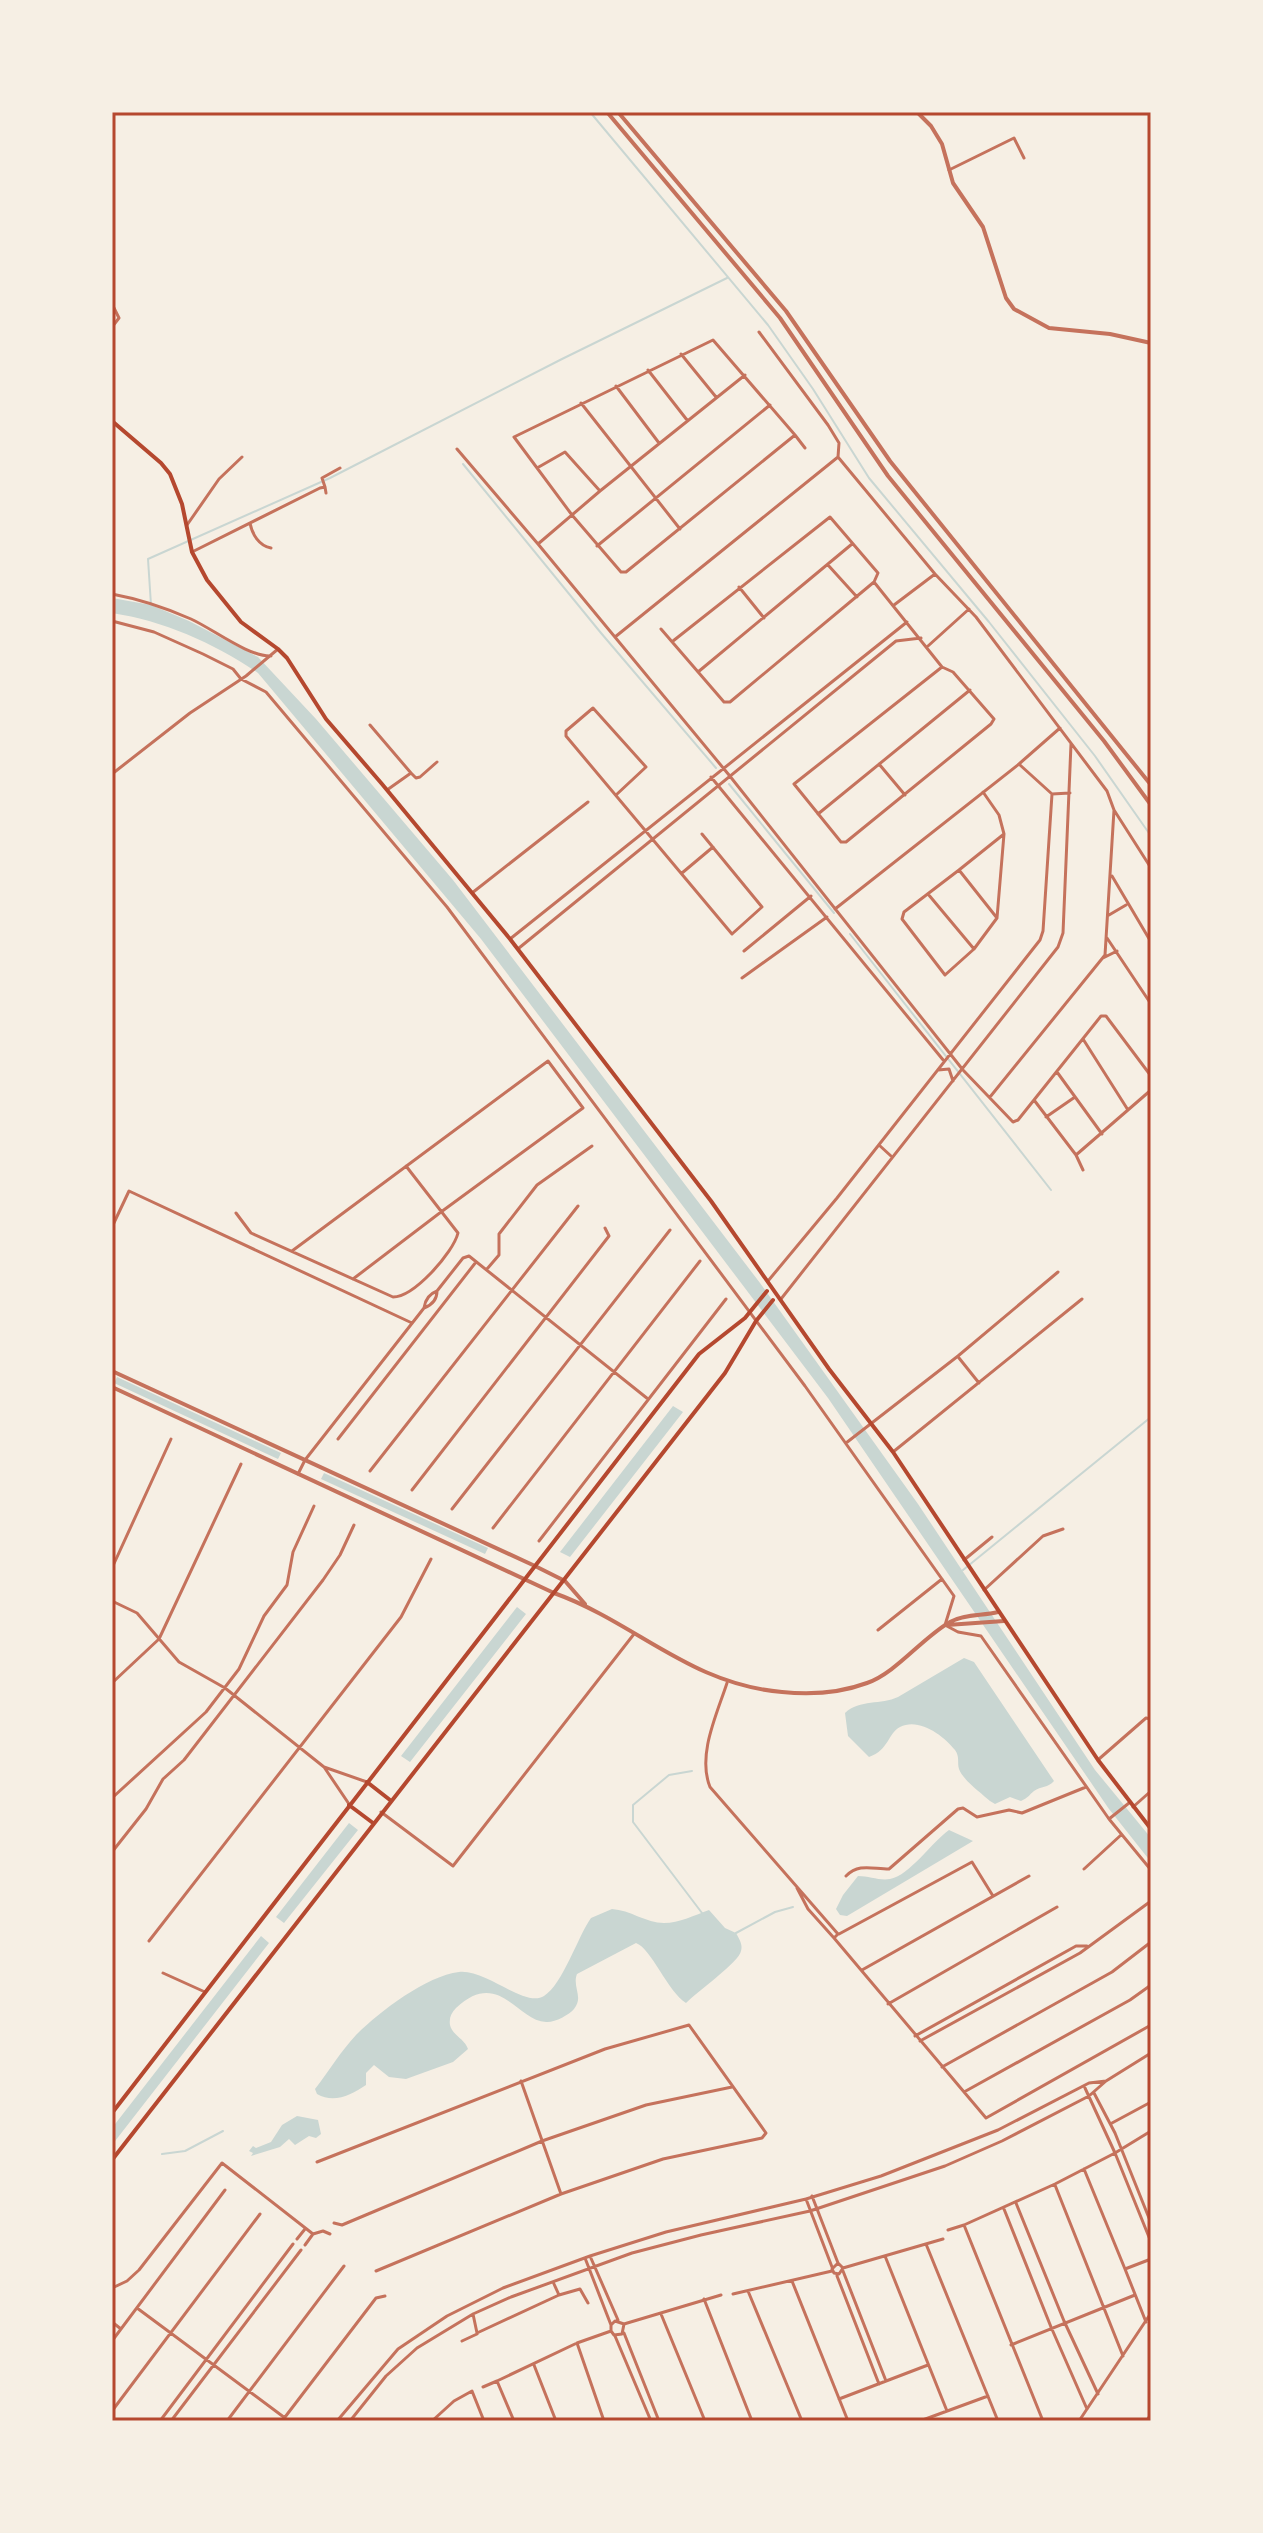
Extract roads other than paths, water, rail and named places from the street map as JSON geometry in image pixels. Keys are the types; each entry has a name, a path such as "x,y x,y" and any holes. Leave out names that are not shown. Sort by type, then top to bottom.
{"main road":[{"path":"112,421 166,468 182,504 191,549 207,580 241,622 278,649 326,719 518,949 711,1201 829,1369 893,1452 984,1590 995,1613 1057,1695 1129,1806 1151,1829"},
{"path":"112,2113 699,1354 751,1311 767,1291"},
{"path":"112,2160 732,1364 757,1320 773,1300"},
{"path":"367,1782 390,1800"},
{"path":"349,1805 373,1823"}],"street":[{"path":"607,112 772,309 888,476 1104,741 1151,805"},
{"path":"618,112 786,311 890,461 1151,785"},
{"path":"917,112 931,126 942,144 960,197 983,227 1006,298 1014,309 1049,328 1110,334 1151,343"},
{"path":"949,170 1014,138 1018,140 1024,158"},
{"path":"112,304 119,318 112,327"},
{"path":"759,332 828,425 839,443 838,457 935,574 969,609 1060,728 1107,791 1114,810 1151,868"},
{"path":"795,435 623,573 572,515 514,437 580,402 713,340 745,375 795,435 805,448"},
{"path":"681,354 716,397"},
{"path":"648,370 687,420"},
{"path":"538,544 745,375"},
{"path":"616,386 659,443"},
{"path":"580,402 680,529"},
{"path":"597,546 770,405"},
{"path":"457,449 729,775 837,911 947,1058"},
{"path":"537,468 565,452 600,491"},
{"path":"187,525 219,479 242,457"},
{"path":"615,637 838,457"},
{"path":"326,493 322,479 340,468"},
{"path":"191,549 324,486"},
{"path":"661,629 724,702 730,702 857,597 874,582 878,573 832,518 827,518 673,641"},
{"path":"250,523 256,538 271,548"},
{"path":"698,672 853,543"},
{"path":"828,565 857,597"},
{"path":"894,605 935,574"},
{"path":"874,582 942,667 953,672 993,715 993,721 845,843 841,842 794,784 942,667"},
{"path":"739,587 764,618"},
{"path":"112,594 189,618 256,654 271,656"},
{"path":"928,646 969,609"},
{"path":"112,621 154,632 203,654 233,669 266,692 447,907 751,1311 955,1597 945,1625"},
{"path":"510,939 907,621"},
{"path":"891,635 896,641"},
{"path":"518,949 896,641 921,638"},
{"path":"112,774 278,649"},
{"path":"818,814 970,690"},
{"path":"616,795 646,767 593,708 566,731 566,736 733,934 762,907 702,834"},
{"path":"370,725 416,778 437,762"},
{"path":"742,978 829,918 1060,728"},
{"path":"781,1299 1060,942 1063,933 1071,744"},
{"path":"879,764 905,795"},
{"path":"1019,764 1052,794 1070,793"},
{"path":"387,790 411,773"},
{"path":"711,777 947,1058 1014,1123 1101,1016 1106,1016 1151,1076"},
{"path":"983,792 999,815 1004,834 997,918 974,949 944,975 902,919 904,912 1004,834"},
{"path":"768,1281 1035,947 1041,936 1052,794"},
{"path":"472,893 588,802"},
{"path":"989,1099 1106,952 1114,810"},
{"path":"682,873 713,847"},
{"path":"959,870 997,918"},
{"path":"1111,875 1151,942"},
{"path":"928,894 974,949"},
{"path":"744,951 811,896"},
{"path":"1109,915 1128,904"},
{"path":"532,921 541,930"},
{"path":"1107,938 1151,1004"},
{"path":"1102,959 1117,951"},
{"path":"1082,1038 1128,1110"},
{"path":"292,1251 548,1061 583,1108 353,1279"},
{"path":"937,1070 949,1069 955,1079"},
{"path":"1056,1071 1102,1134"},
{"path":"1076,1155 1151,1090"},
{"path":"1046,1117 1075,1097"},
{"path":"1034,1100 1076,1155 1083,1170"},
{"path":"879,1145 892,1157"},
{"path":"487,1270 499,1255 499,1234 537,1185 592,1146"},
{"path":"236,1213 251,1233 393,1297 400,1297 430,1274 455,1244 458,1233 406,1166"},
{"path":"112,1227 129,1191 412,1323"},
{"path":"370,1471 578,1206"},
{"path":"412,1490 609,1236 605,1228"},
{"path":"452,1509 670,1230"},
{"path":"298,1474 305,1460 424,1308 428,1298 465,1256 476,1261 507,1286 510,1292 648,1399"},
{"path":"338,1439 476,1261"},
{"path":"493,1528 700,1261"},
{"path":"847,1442 958,1356 1058,1272"},
{"path":"424,1308 433,1302 437,1291"},
{"path":"539,1541 726,1299"},
{"path":"893,1452 1082,1299"},
{"path":"958,1356 979,1383"},
{"path":"112,1371 535,1566 565,1581 586,1605"},
{"path":"112,1387 554,1593 586,1605 667,1654 727,1683 762,1691 803,1694 853,1689 875,1681 932,1633 954,1620 995,1613"},
{"path":"112,1568 171,1439"},
{"path":"112,1683 159,1639 241,1464"},
{"path":"112,1798 206,1712 239,1669 264,1616 287,1585 293,1552 314,1506"},
{"path":"112,1852 146,1809 163,1779 184,1760 333,1568 354,1525"},
{"path":"984,1590 1043,1536 1063,1529"},
{"path":"964,1560 992,1537"},
{"path":"149,1941 410,1605 431,1559"},
{"path":"878,1630 942,1579"},
{"path":"112,1601 137,1613 179,1662 225,1688 324,1767 367,1782"},
{"path":"945,1625 1004,1621"},
{"path":"945,1625 958,1632 981,1636 1121,1835 1151,1870"},
{"path":"381,1812 453,1866 634,1634"},
{"path":"727,1683 706,1758 707,1778 715,1793 838,1934"},
{"path":"1098,1760 1146,1718 1151,1719"},
{"path":"324,1767 349,1805"},
{"path":"846,1876 852,1870 863,1867 889,1869 958,1809 963,1808 977,1817 1009,1810 1022,1813 1087,1787"},
{"path":"1110,1818 1151,1791"},
{"path":"1084,1869 1121,1835"},
{"path":"834,1938 972,1862 993,1896"},
{"path":"860,1971 1029,1876"},
{"path":"797,1888 808,1909 986,2118 1151,2025"},
{"path":"920,2041 1080,1953 1151,1901"},
{"path":"888,2004 1057,1907"},
{"path":"942,2067 1112,1972 1151,1942"},
{"path":"915,2036 1076,1946 1087,1946"},
{"path":"163,1973 205,1992"},
{"path":"963,2092 1130,2000 1151,1985"},
{"path":"317,2162 605,2049 689,2025 766,2133 762,2138 663,2159 561,2194 376,2271"},
{"path":"350,2421 386,2376 417,2348 473,2314 511,2297 669,2242 810,2211 945,2166 1002,2141 1089,2096 1106,2081 1151,2053"},
{"path":"521,2081 561,2194"},
{"path":"337,2421 398,2349 447,2316 503,2288 666,2232 806,2199 881,2176 998,2130 1084,2086 1106,2081"},
{"path":"1084,2086 1151,2242"},
{"path":"334,2223 342,2225 542,2141 646,2105 732,2087"},
{"path":"1094,2093 1122,2149 1151,2223"},
{"path":"1111,2124 1151,2102"},
{"path":"948,2230 1055,2184 1151,2131"},
{"path":"112,2288 127,2281 139,2270 222,2163 313,2234"},
{"path":"1084,2168 1146,2322"},
{"path":"1055,2184 1123,2356"},
{"path":"112,2341 225,2190"},
{"path":"812,2196 886,2381"},
{"path":"806,2199 879,2384"},
{"path":"1016,2203 1064,2321 1098,2394"},
{"path":"1003,2208 1087,2409"},
{"path":"112,2411 260,2214"},
{"path":"964,2225 1043,2421"},
{"path":"305,2245 313,2234 327,2226"},
{"path":"297,2239 305,2229"},
{"path":"323,2231 330,2234"},
{"path":"733,2294 843,2270 943,2239"},
{"path":"160,2421 293,2244"},
{"path":"926,2244 998,2421"},
{"path":"171,2421 301,2250"},
{"path":"590,2256 618,2320 624,2324 721,2295"},
{"path":"885,2256 947,2411"},
{"path":"585,2258 612,2333 651,2421"},
{"path":"1125,2269 1151,2259"},
{"path":"833,2270 838,2263"},
{"path":"227,2421 344,2266"},
{"path":"792,2281 848,2421"},
{"path":"554,2283 559,2295"},
{"path":"462,2341 559,2295 580,2289 588,2303"},
{"path":"748,2291 802,2421"},
{"path":"1011,2345 1064,2321 1135,2295"},
{"path":"137,2307 283,2419 376,2298 385,2296"},
{"path":"704,2299 752,2421"},
{"path":"1079,2421 1151,2313"},
{"path":"473,2314 477,2333"},
{"path":"661,2314 704,2421"},
{"path":"611,2325 618,2320"},
{"path":"112,2322 121,2329"},
{"path":"624,2324 624,2333 659,2421"},
{"path":"483,2387 577,2343 612,2333 624,2333"},
{"path":"577,2343 604,2421"},
{"path":"533,2364 556,2421"},
{"path":"839,2399 928,2365"},
{"path":"497,2381 514,2421"},
{"path":"364,2386 373,2393"},
{"path":"432,2421 454,2401 472,2391 484,2421"},
{"path":"920,2421 988,2396"},
{"path":"1147,2421 1151,2415"}],"waterway":[{"path":"590,112 768,325 869,478 1095,756 1151,836"},
{"path":"151,605 148,559 330,478 727,278"},
{"path":"463,464 716,768"},
{"path":"729,784 834,913"},
{"path":"850,934 1051,1190"},
{"path":"963,1570 1151,1417"},
{"path":"692,1771 669,1775 633,1805 633,1822 702,1913"},
{"path":"736,1933 775,1912 793,1907"},
{"path":"162,2154 185,2151 223,2131"}]}
